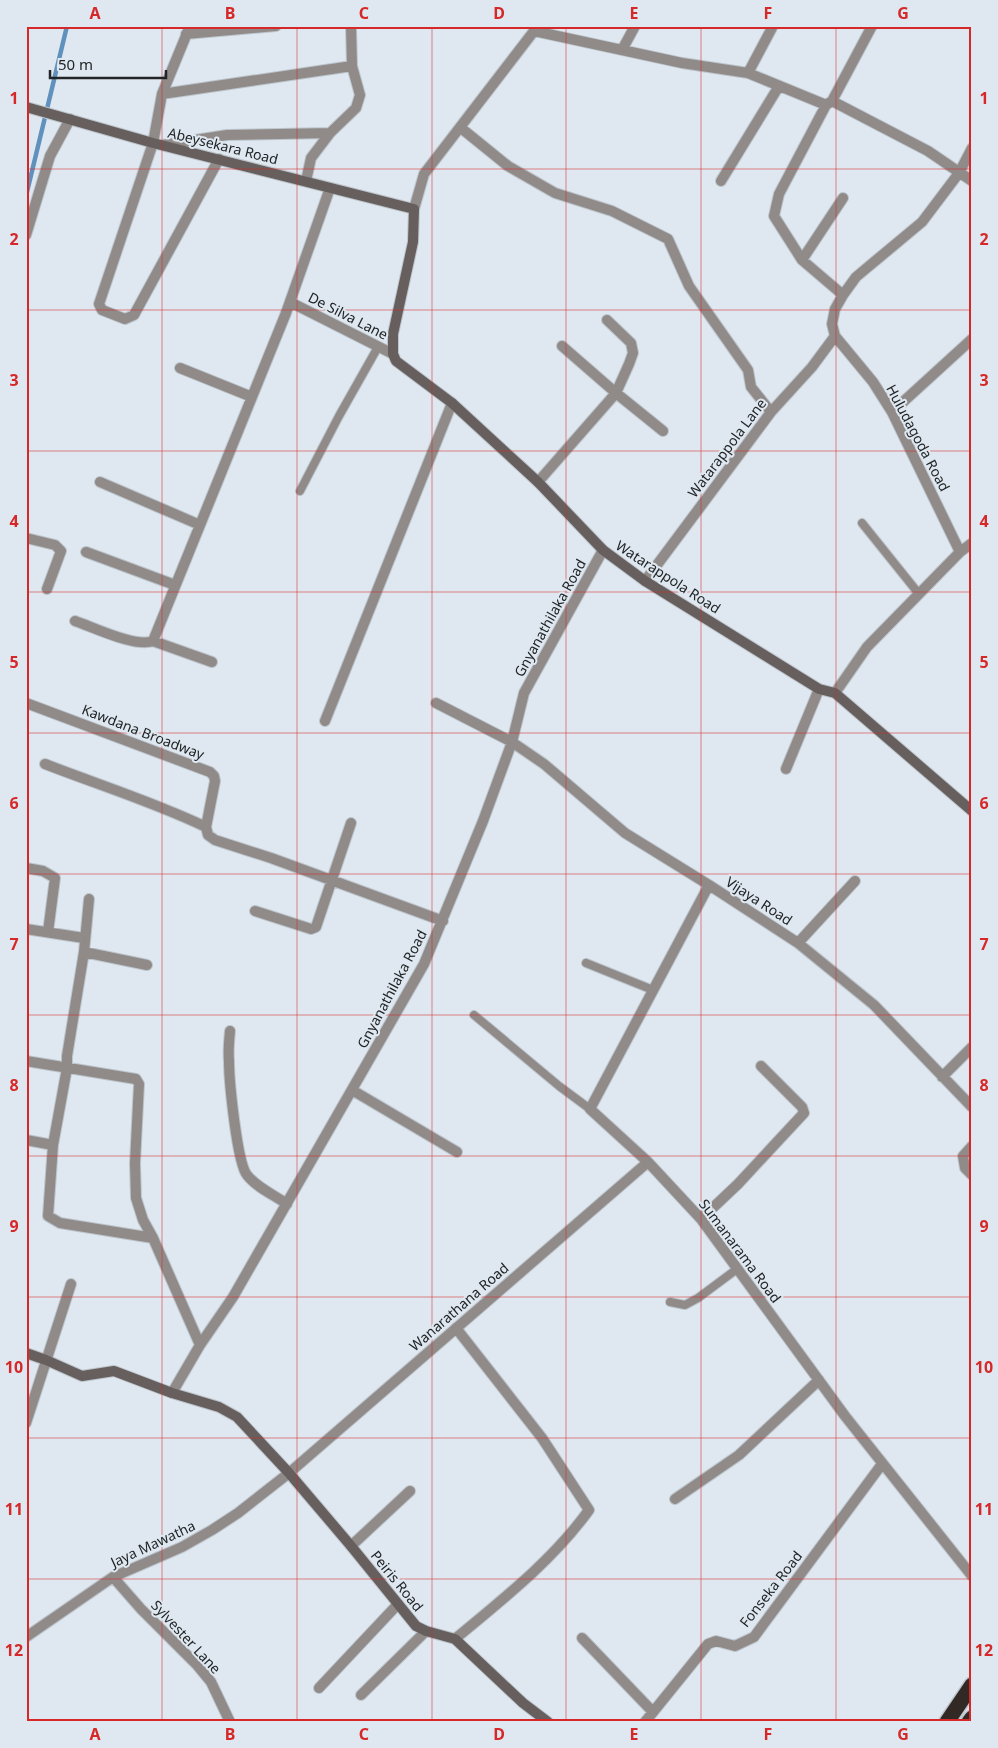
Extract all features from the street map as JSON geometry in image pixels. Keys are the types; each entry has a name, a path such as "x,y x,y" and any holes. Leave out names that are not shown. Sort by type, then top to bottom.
{"highway":[{"path":"947,1722 972,1685"},
{"path":"969,1722 972,1718"}],"street":[{"path":"219,158 134,314 125,319 102,310 99,304 158,144 162,94 188,30 276,26"},
{"path":"306,181 311,158 330,133 356,108 360,95 352,66 351,26"},
{"path":"622,50 635,26"},
{"path":"748,73 773,26"},
{"path":"843,295 802,260 774,216 779,194 872,26"},
{"path":"392,354 393,334 413,242 414,209 424,174 533,29 682,64 748,73 829,103 928,151 972,181"},
{"path":"162,94 352,66"},
{"path":"721,180 779,86"},
{"name":"Abeysekara Road","path":"29,108 158,144 414,209"},
{"path":"26,235 50,156 67,118"},
{"path":"460,128 508,166 555,193 612,211 668,239 689,286 748,370 751,387 771,412"},
{"path":"158,144 227,135 330,133"},
{"path":"835,336 832,324 835,309 856,277 922,222 959,173 972,148"},
{"path":"75,621 133,642 147,643 153,640 290,302 330,188"},
{"path":"802,260 843,198"},
{"name":"De Silva Lane","path":"290,302 392,354"},
{"path":"538,482 616,393 633,353 631,343 607,320"},
{"name":"Watarappola Lane","path":"645,581 771,412 812,367 835,336"},
{"name":"Huludagoda Road","path":"835,336 873,382 892,412 960,552"},
{"path":"892,412 972,340"},
{"path":"562,346 663,431"},
{"name":"Watarappola Road","path":"392,354 396,361 452,403 538,482 603,550 645,581 819,689 835,693 972,811"},
{"path":"180,368 252,397"},
{"path":"325,721 452,403"},
{"path":"100,482 200,525"},
{"path":"26,538 55,545 61,550 47,589"},
{"path":"835,693 867,647 960,552 972,543"},
{"name":"Gnyanathilaka Road","path":"172,1393 200,1345 233,1297 424,964 484,821 512,742 524,693 603,550"},
{"path":"86,552 175,585"},
{"path":"153,640 212,662"},
{"path":"786,769 819,689"},
{"name":"Kawdana Broadway","path":"26,703 210,772 214,776 215,781 206,826"},
{"name":"Vijaya Road","path":"436,703 512,742 544,764 625,833 798,943 874,1005 972,1107"},
{"path":"46,764 168,809 206,826 208,835 215,840 333,880 443,921"},
{"path":"255,911 311,929 316,927 351,823"},
{"path":"26,868 43,870 55,878 48,932"},
{"path":"798,943 855,880"},
{"path":"590,1109 709,885"},
{"path":"89,899 84,952 67,1056 68,1068 53,1145 48,1216 60,1223 153,1238"},
{"path":"26,930 84,938"},
{"path":"84,952 147,965"},
{"path":"230,1031 229,1062 239,1152 245,1171 259,1185 287,1204"},
{"path":"942,1077 972,1048"},
{"path":"26,1061 136,1079 139,1084 135,1163 136,1198 143,1220 153,1238 200,1345"},
{"path":"701,1220 738,1184 804,1113 802,1107 761,1066"},
{"path":"352,1090 457,1152"},
{"name":"Sumanarama Road","path":"590,1109 648,1162 701,1220 882,1464 972,1576"},
{"path":"26,1140 53,1145"},
{"path":"972,1146 963,1156 965,1168 972,1176"},
{"name":"Wanarathana Road","path":"289,1473 648,1162"},
{"path":"26,1423 72,1284"},
{"path":"455,1639 546,1560 572,1534 589,1510 542,1438 456,1328"},
{"name":"Peiris Road","path":"26,1353 82,1376 114,1371 172,1393 219,1407 237,1417 289,1473 416,1626 426,1631 455,1639 523,1703 548,1722"},
{"path":"675,1499 739,1455 819,1380"},
{"name":"Fonseka Road","path":"645,1722 708,1644 716,1641 735,1646 754,1637 882,1464"},
{"name":"Jaya Mawatha","path":"26,1637 113,1577 182,1548 212,1530 289,1473"},
{"path":"351,1546 410,1491"},
{"name":"Sylvester Lane","path":"113,1577 211,1682 230,1722"},
{"path":"319,1688 398,1604"},
{"path":"361,1696 426,1631"},
{"path":"582,1638 653,1712"}],"lane":[{"path":"300,491 378,347"},
{"path":"862,523 919,594"},
{"path":"586,963 653,990"},
{"path":"474,1015 590,1109"},
{"path":"670,1302 684,1305 698,1298 737,1269"}],"waterway":[{"path":"26,196 67,26"}]}
